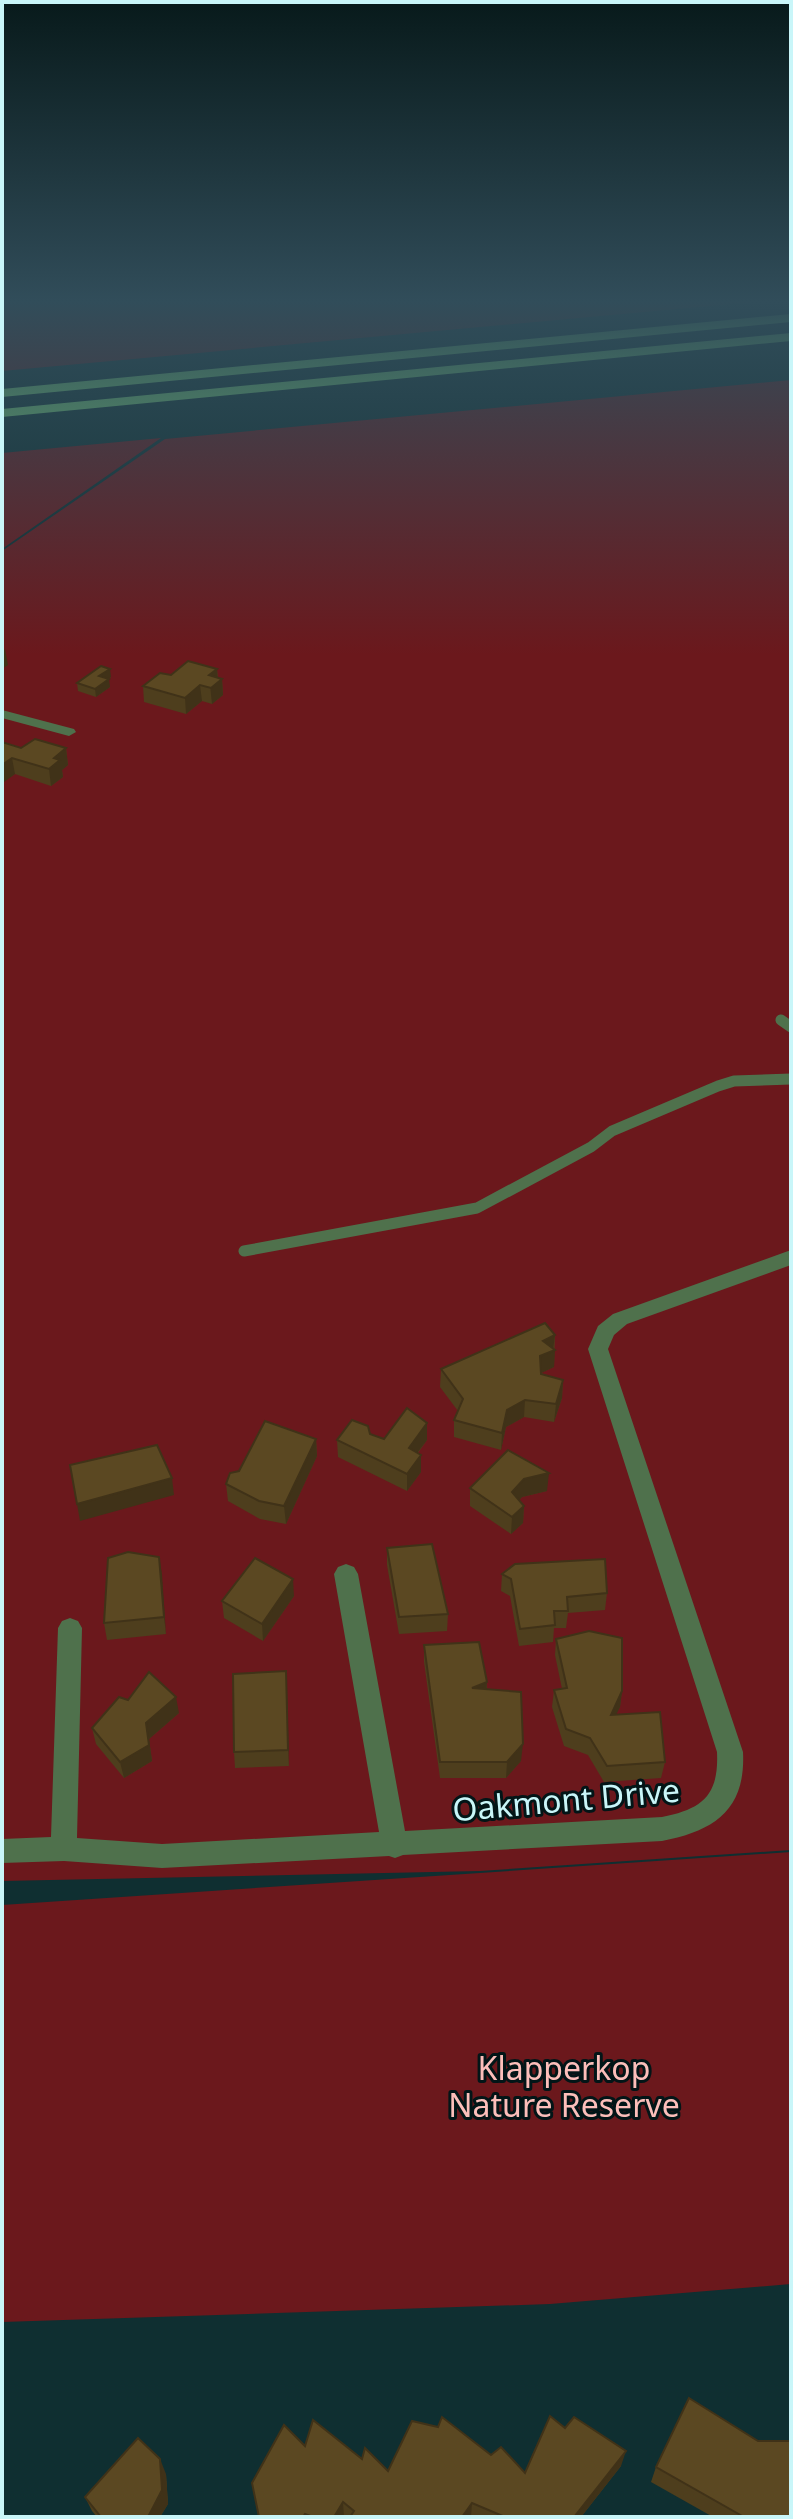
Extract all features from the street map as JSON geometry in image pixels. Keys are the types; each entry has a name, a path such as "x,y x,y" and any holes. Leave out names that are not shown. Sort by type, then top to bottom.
{"street":[{"path":"2,714 69,732"},
{"name":"Oakmont Drive","path":"2,1851 64,1849 162,1856 395,1846 680,1827 708,1816 721,1801 729,1780 730,1752 598,1349 605,1331 620,1319 791,1257"},
{"path":"346,1574 395,1846"},
{"path":"64,1849 70,1628"}],"lane":[{"path":"781,1020 791,1027"},
{"path":"244,1251 477,1208 565,1162 612,1131 718,1086 734,1081 791,1079"}],"green space":[{"path":"371,420 791,420 791,1850 480,1871 2,1881 2,551 165,439"},
{"path":"161,438 2,549 2,453"},
{"name":"Klapperkop Nature Reserve","path":"791,1852 791,2284 550,2304 2,2322 2,1905"}],"building":[{"path":"188,661 217,669 209,675 222,679 211,688 200,685 185,698 143,686 160,673 171,675"},
{"path":"101,666 110,669 99,676 109,679 95,689 77,683"},
{"path":"35,739 66,748 54,758 60,760 49,769 12,758 2,765 2,742 21,748"},
{"path":"545,1323 555,1335 543,1341 555,1350 540,1356 541,1374 563,1380 556,1404 525,1400 507,1410 502,1433 454,1420 463,1399 441,1369"},
{"path":"407,1408 427,1423 409,1448 421,1455 407,1474 337,1440 352,1420 368,1426 370,1434 384,1439"},
{"path":"265,1421 316,1439 284,1506 259,1501 226,1484 230,1473 239,1471"},
{"path":"157,1445 172,1478 77,1504 70,1465"},
{"path":"508,1450 549,1473 524,1479 512,1492 524,1506 512,1517 470,1488"},
{"path":"432,1544 448,1614 399,1617 387,1548"},
{"path":"128,1552 159,1557 164,1617 104,1623 108,1558"},
{"path":"255,1558 293,1579 262,1624 222,1601"},
{"path":"605,1559 607,1593 567,1597 568,1611 554,1611 555,1625 520,1629 511,1579 502,1574 515,1564"},
{"path":"589,1631 622,1638 622,1691 611,1715 660,1712 665,1762 607,1766 590,1738 566,1729 554,1690 567,1688 556,1639"},
{"path":"479,1642 487,1682 472,1688 521,1692 523,1744 507,1762 440,1762 424,1645"},
{"path":"286,1671 288,1750 234,1752 233,1674"},
{"path":"149,1672 176,1697 146,1723 149,1745 120,1762 92,1728 119,1697 128,1700"},
{"path":"689,2398 758,2441 791,2441 791,2517 744,2517 656,2467"},
{"path":"550,2416 565,2428 574,2417 626,2451 574,2517 505,2517 472,2503 462,2517 350,2517 354,2511 343,2502 334,2517 305,2514 303,2517 259,2517 252,2483 284,2425 305,2446 313,2420 362,2459 365,2448 388,2471 412,2421 438,2427 442,2417 491,2455 501,2447 525,2473"},
{"path":"138,2438 160,2459 162,2490 148,2517 101,2517 85,2497"}]}
